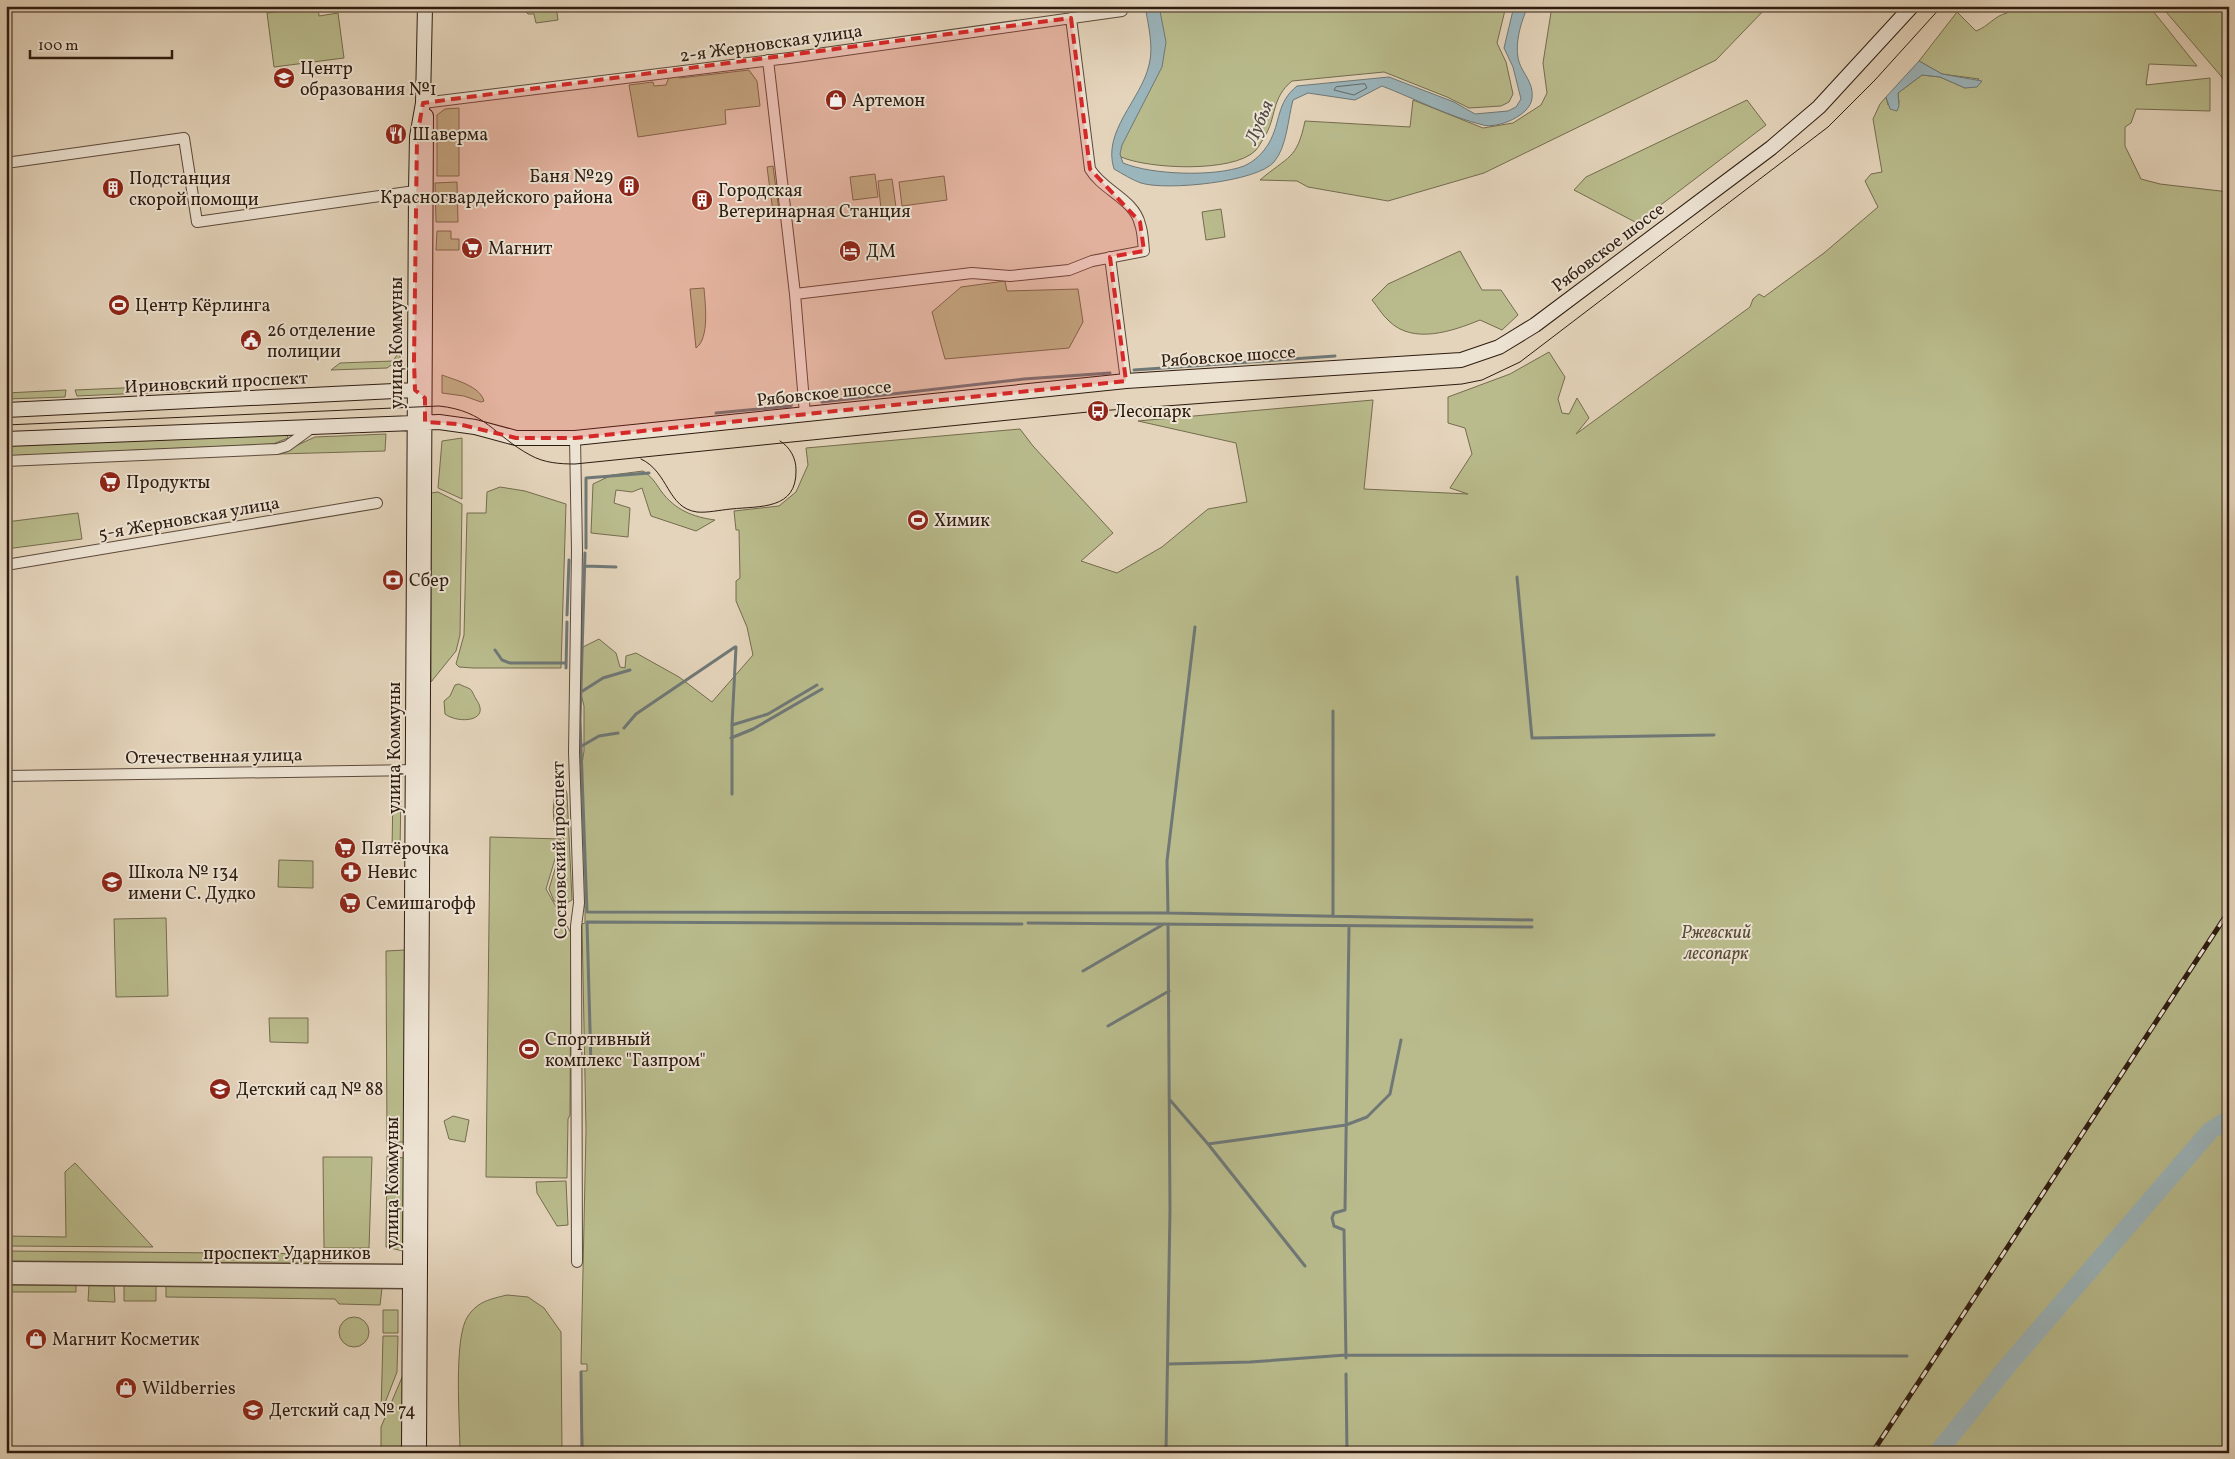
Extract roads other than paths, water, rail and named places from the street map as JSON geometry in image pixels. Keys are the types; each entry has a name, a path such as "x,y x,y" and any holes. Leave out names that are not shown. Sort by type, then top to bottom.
{"main road":[{"name":"улица Коммуны","path":"409,1453 413,1277 418,770 421,190 427,137 423,103 425,6"},
{"name":"Рябовское шоссе","path":"420,422 458,424 516,438 575,438 1126,382 1462,360 1499,347 1535,325 1772,148 1819,107 1912,6"},
{"name":"Ириновский проспект","path":"6,410 420,394"},
{"path":"6,438 420,422"},
{"name":"улица Коммуны","path":"413,1277 419,1453"}],"street":[{"name":"2-я Жерновская улица","path":"423,103 768,60 1122,11"},
{"path":"795,294 972,273 1010,276 1070,270 1110,257 1144,251 1140,222 1130,207 1095,179 1090,169 1071,18"},
{"path":"768,60 795,294 805,414"},
{"path":"6,163 184,138 197,222 421,190"},
{"path":"1110,257 1126,382"},
{"path":"6,461 276,449 287,446 313,427"},
{"name":"Сосновский проспект","path":"575,438 577,550 574,752 579,902 576,926 577,1262"},
{"name":"5-я Жерновская улица","path":"6,565 377,503"},
{"name":"Отечественная улица","path":"6,776 418,770"},
{"name":"проспект Ударников","path":"6,1268 413,1277"},
{"name":"проспект Ударников","path":"6,1278 413,1277"}],"water":[{"path":"1145,6 1159,6 1166,42 1162,67 1122,145 1120,154 1123,163 1135,167 1166,172 1201,173 1232,170 1244,166 1255,159 1267,147 1285,99 1297,86 1389,77 1454,102 1475,114 1508,111 1516,107 1521,99 1513,67 1504,48 1514,6 1528,6 1521,26 1517,48 1519,62 1530,83 1532,98 1526,110 1520,115 1505,123 1489,126 1458,117 1382,86 1355,100 1308,93 1293,100 1282,149 1274,162 1264,169 1231,180 1210,183 1170,186 1141,183 1114,169 1112,155 1113,142 1118,129 1145,78 1149,65 1151,43"},
{"path":"1919,61 1942,74 1982,81 1977,87 1965,88 1940,77 1922,75 1898,93 1899,106 1897,111 1890,109 1886,97"}],"waterway":[{"path":"1134,370 1335,356"},
{"path":"813,395 816,395 822,402 1024,379 1110,373"},
{"path":"716,413 791,406 793,397 797,397"},
{"path":"586,548 586,478 649,473"},
{"path":"585,553 580,720 587,912 1168,913 1532,920"},
{"path":"567,615 569,560"},
{"path":"585,566 616,567"},
{"path":"1517,577 1532,738 1714,735"},
{"path":"566,668 567,622"},
{"path":"1168,913 1167,861 1195,627"},
{"path":"624,728 636,714 735,647"},
{"path":"732,794 732,725 736,647"},
{"path":"495,650 502,660 510,663 566,663"},
{"path":"581,692 603,678 630,670"},
{"path":"732,725 768,714 817,685"},
{"path":"731,738 753,729 822,689"},
{"path":"1333,711 1333,916"},
{"path":"580,747 599,736 618,733"},
{"path":"591,1065 587,922 1022,924"},
{"path":"1028,923 1532,927"},
{"path":"1083,971 1164,924"},
{"path":"1166,1453 1170,1209 1168,924"},
{"path":"1346,1358 1344,1230 1334,1226 1332,1218 1334,1213 1345,1210 1349,927"},
{"path":"1108,1026 1169,991"},
{"path":"1170,1100 1208,1144 1346,1125 1367,1117 1390,1094 1401,1040"},
{"path":"1937,1453 2010,1363 2210,1131 2229,1119"},
{"path":"1208,1144 1305,1266"},
{"path":"1168,1364 1250,1362 1346,1355 1907,1356"},
{"path":"581,1372 582,1453"},
{"path":"1346,1374 1347,1453"}],"tram line":[{"path":"6,425 439,406 455,409 479,418 517,447 535,458 564,464 575,464 1098,411 1462,384 1482,380 1520,362 1828,127 1875,80 1942,6"},
{"path":"641,459 657,472 673,497 687,509 705,512 765,506 784,499 790,493 795,483 796,466 794,457 787,446 780,441"}],"railway":[{"path":"1872,1453 2229,911"}],"place":[{"name":"Центр образования №1","path":"284,78"},
{"name":"Артемон","path":"836,100"},
{"name":"Шаверма","path":"396,134"},
{"name":"Баня №29 Красногвардейского района","path":"629,186"},
{"name":"Подстанция скорой помощи","path":"113,188"},
{"name":"Городская Ветеринарная Станция","path":"702,200"},
{"name":"Магнит","path":"472,248"},
{"name":"ДМ","path":"850,251"},
{"name":"Центр Кёрлинга","path":"119,305"},
{"name":"26 отделение полиции","path":"251,340"},
{"name":"Лесопарк","path":"1098,411"},
{"name":"Продукты","path":"110,482"},
{"name":"Химик","path":"918,520"},
{"name":"Сбер","path":"393,580"},
{"name":"Пятёрочка","path":"345,848"},
{"name":"Невис","path":"351,872"},
{"name":"Школа № 134 имени С. Дудко","path":"112,882"},
{"name":"Семишагофф","path":"350,903"},
{"name":"Cпортивный комплекс \"Газпром\"","path":"529,1049"},
{"name":"Детский сад № 88","path":"220,1089"},
{"name":"Магнит Косметик","path":"36,1339"},
{"name":"Wildberries","path":"126,1388"},
{"name":"Детский сад № 74","path":"253,1410"}],"water label":[{"name":"Лубья","path":"1258,122"}],"park label":[{"name":"Ржевский лесопарк","path":"1716,942"}]}
